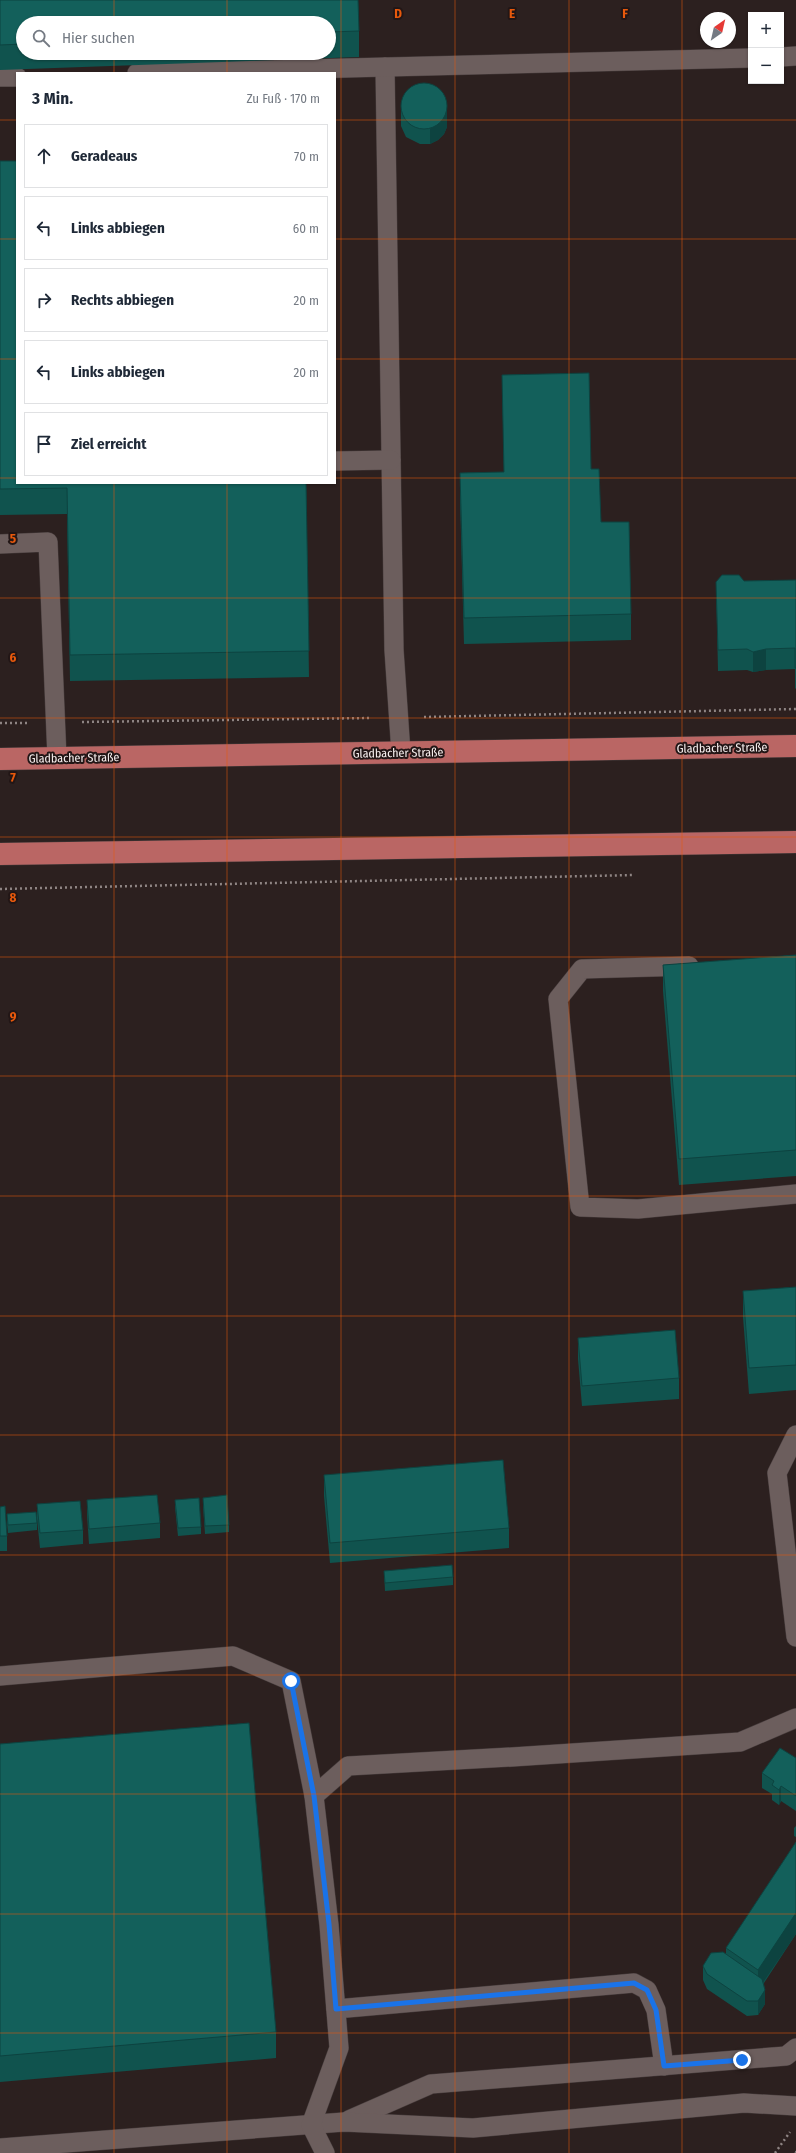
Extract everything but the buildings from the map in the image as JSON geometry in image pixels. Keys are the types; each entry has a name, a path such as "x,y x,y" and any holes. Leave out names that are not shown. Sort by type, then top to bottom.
{"main road":[{"name":"Gladbacher Straße","path":"0,759 796,746"},
{"path":"0,854 796,842"}],"lane":[{"path":"784,57 796,56"},
{"path":"178,72 748,58"},
{"path":"384,67 394,650 401,753"},
{"path":"0,77 16,77"},
{"path":"336,461 391,460"},
{"path":"0,544 48,542 57,758"},
{"path":"709,965 582,969 558,999 580,1207 638,1209 796,1194"},
{"path":"796,1436 777,1473 796,1637"},
{"path":"0,1676 233,1656 291,1681 314,1796 329,1924 339,2048 311,2125 325,2153"},
{"path":"314,1796 348,1766 512,1758 740,1742 796,1718"},
{"path":"336,2009 634,1983 647,1990 656,2010 664,2066"},
{"path":"344,2122 431,2084 664,2066 793,2053"},
{"path":"0,2148 344,2122 473,2128 744,2102 796,2106"}],"path":[{"path":"0,889 639,875"},
{"path":"775,2153 792,2129"}],"route":[{"path":"291,1681 314,1796 329,1924 336,2009 619,1983 634,1983 647,1990 656,2010 664,2066 742,2060"}]}
